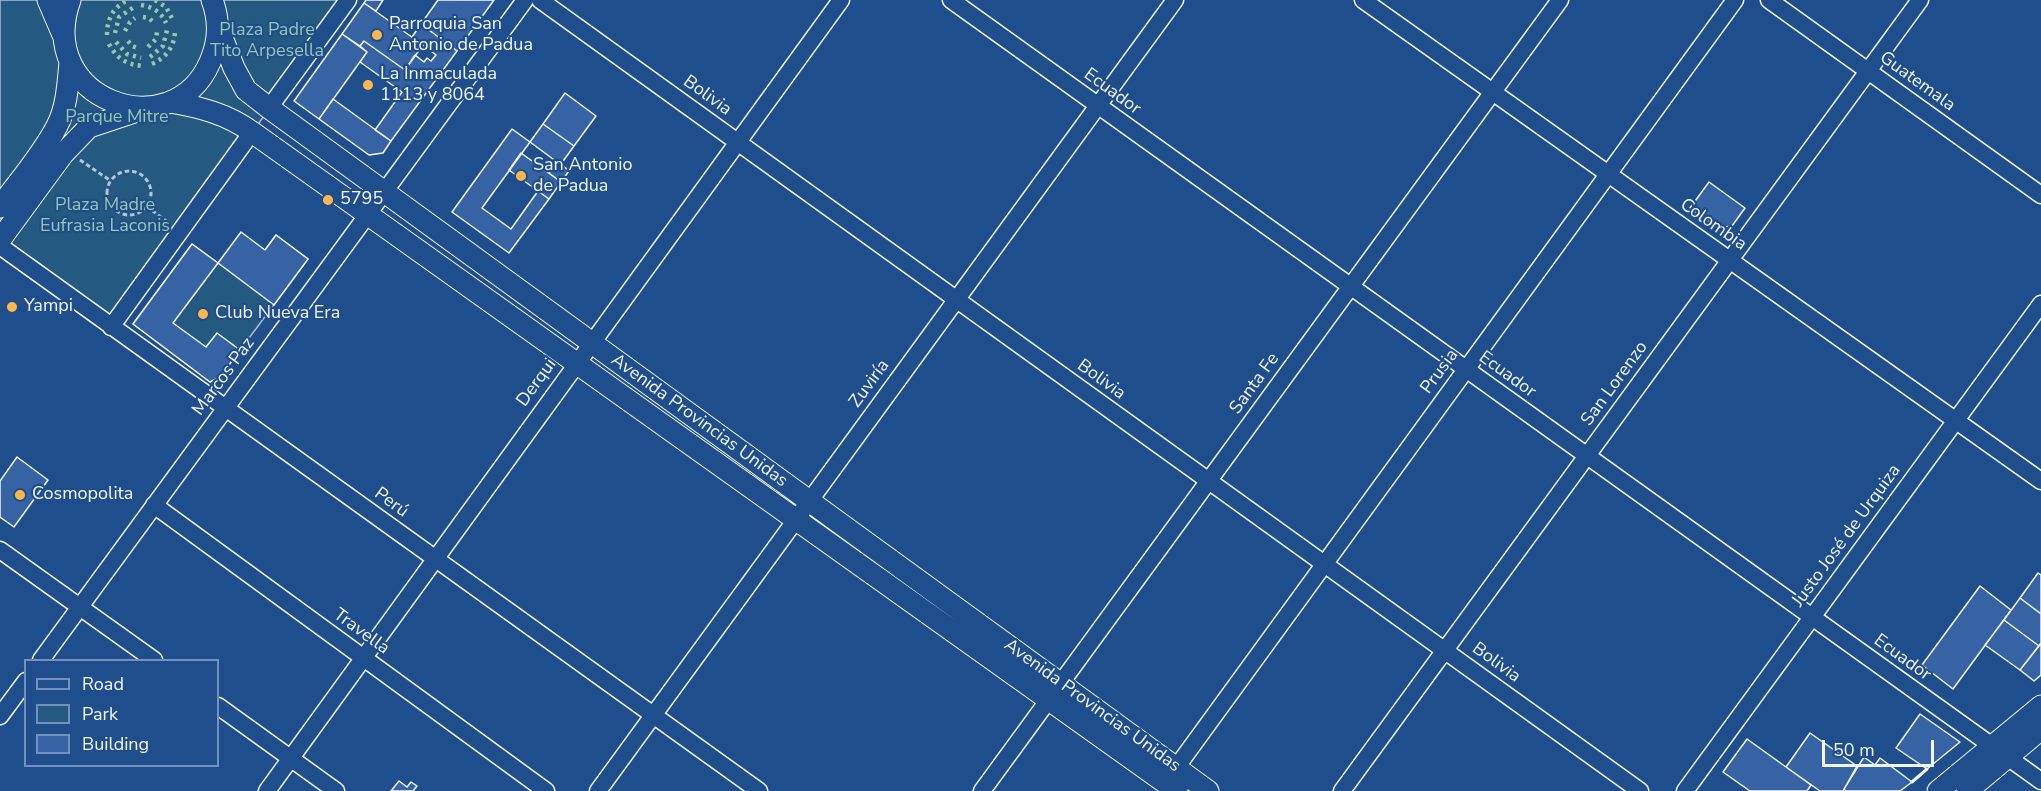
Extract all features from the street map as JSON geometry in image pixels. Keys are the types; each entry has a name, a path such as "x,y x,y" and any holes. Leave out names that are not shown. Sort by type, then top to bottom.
{"main road":[{"path":"0,207 58,125 67,93 70,62 64,36 48,0"},
{"path":"64,36 65,14 70,0"},
{"path":"0,240 63,154 89,127 160,105 190,90 206,72 215,50 218,27 212,0"},
{"name":"Avenida Provincias Unidas","path":"218,27 234,68 246,90 809,501 1055,692 1177,791"},
{"name":"Avenida Provincias Unidas","path":"70,62 83,82 102,98 125,106 198,106 236,120 796,519 1208,791"},
{"path":"1967,791 2000,751 2038,712"},
{"path":"1938,791 2000,751"}],"street":[{"path":"269,108 348,0"},
{"name":"Marcos Paz","path":"42,659 525,0"},
{"name":"Bolivia","path":"540,0 1640,791"},
{"name":"Derqui","path":"267,791 841,0"},
{"name":"Ecuador","path":"951,0 2041,781"},
{"name":"Zuviría","path":"598,791 1175,0"},
{"name":"Colombia","path":"1362,0 2041,481"},
{"name":"Santa Fe","path":"982,791 1560,0"},
{"name":"Prusia","path":"1176,768 1735,0"},
{"name":"Guatemala","path":"1769,0 2041,195"},
{"name":"San Lorenzo","path":"1342,791 1920,0"},
{"path":"111,327 252,132"},
{"name":"Perú","path":"0,246 759,791"},
{"name":"Justo José de Urquiza","path":"1684,791 2041,304"},
{"name":"Travella","path":"154,505 546,791"},
{"path":"0,550 153,659"},
{"path":"0,716 24,684"},
{"path":"219,707 336,791"}],"path":[{"path":"63,154 78,158 111,181"},
{"path":"129,171 142,175 147,180 151,194 146,206 140,212 132,215 116,211 110,205 107,197 111,181 116,176 129,171"},
{"path":"146,206 181,231"}],"green space":[{"name":"Parque Mitre","path":"0,0 348,0 111,327 0,246"},
{"name":"Club Nueva Era","path":"276,235 308,259 220,377 210,382 133,324 192,244 218,263 265,250"}],"building":[{"path":"366,0 383,0 376,11 364,3"},
{"path":"438,0 494,0 457,51 421,24"},
{"name":"Parroquia San Antonio de Padua","path":"364,3 423,45 405,70 364,41 360,46 342,34"},
{"path":"421,24 457,51 391,141 375,130 402,92 360,62 367,52 360,46 364,41 405,70 415,55 424,62 427,58 431,61 436,55 412,37"},
{"path":"342,34 367,52 319,119 294,101"},
{"path":"565,93 596,116 574,146 543,124"},
{"path":"333,99 391,141 383,153 369,155 319,119"},
{"path":"543,124 574,146 561,164 569,171 561,182 549,173 557,162 530,142"},
{"path":"512,129 530,142 482,208 511,229 538,191 549,199 509,253 452,212"},
{"path":"521,153 561,182 549,199 509,170"},
{"path":"1709,182 1745,208 1732,226 1718,228 1690,208"},
{"path":"241,232 265,250 276,235 308,259 274,305 218,263"},
{"path":"192,244 218,263 173,323 206,347 217,333 240,350 220,377 210,382 133,324"},
{"path":"17,457 48,480 14,527 0,517 0,481"},
{"path":"2038,573 2041,575 2041,614 2020,598"},
{"path":"1980,586 2011,610 1953,689 1922,665"},
{"path":"2020,598 2041,614 2041,643 2039,646 2004,620"},
{"path":"2004,620 2039,646 2020,670 1985,645"},
{"path":"2041,643 2041,675 2034,681 2020,670"},
{"path":"1920,714 1960,742 1927,769 1896,748"},
{"path":"1810,733 1857,766 1843,791 1820,791 1786,767"},
{"path":"1747,739 1811,785 1807,791 1750,791 1723,772"},
{"path":"1864,757 1875,765 1880,758 1912,782 1900,791 1846,791 1844,789"},
{"path":"399,781 407,787 411,782 417,786 413,791 391,791"}],"hedge":[{"path":"107,35 112,14 118,6 128,0"},
{"path":"155,0 166,7 174,22"},
{"path":"141,5 156,11 166,23"},
{"path":"115,33 119,17 134,7"},
{"path":"143,17 149,18 155,24"},
{"path":"125,31 135,18"},
{"path":"152,64 169,50 174,41 175,29"},
{"path":"150,57 163,46 167,30"},
{"path":"148,47 156,39 157,32"},
{"path":"128,41 132,46 140,49"},
{"path":"116,42 127,54 141,58"},
{"path":"109,44 115,54 123,60 144,66"}],"wall":[{"path":"1912,782 1927,769"}],"place":[{"name":"Parroquia San Antonio de Padua","path":"377,35"},
{"name":"La Inmaculada 1113 y 8064","path":"368,85"},
{"name":"San Antonio de Padua","path":"521,176"},
{"name":"5795","path":"328,200"},
{"name":"Yampi","path":"12,307"},
{"name":"Club Nueva Era","path":"203,314"},
{"name":"Cosmopolita","path":"20,495"}],"park label":[{"name":"Plaza Padre Tito Arpesella","path":"267,42"},
{"name":"Plaza Madre Eufrasia Laconis","path":"105,216"}]}
